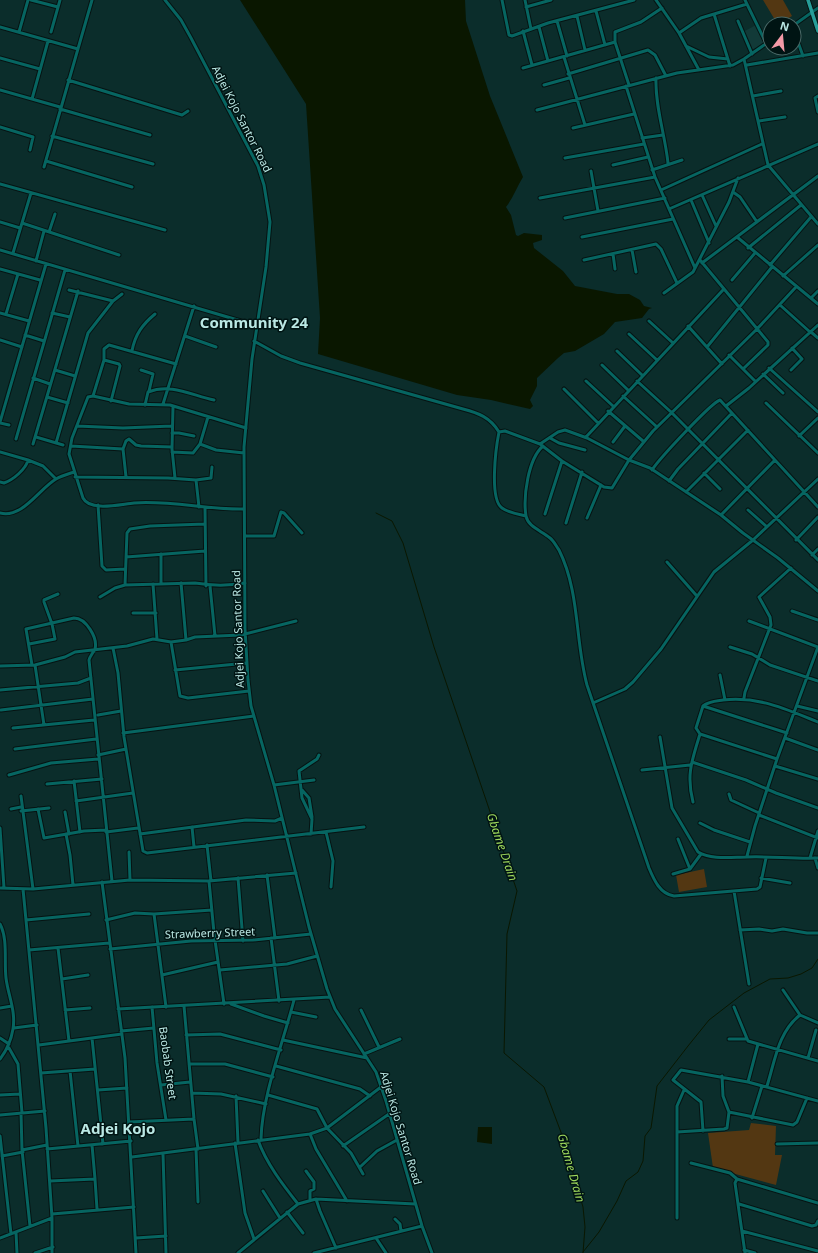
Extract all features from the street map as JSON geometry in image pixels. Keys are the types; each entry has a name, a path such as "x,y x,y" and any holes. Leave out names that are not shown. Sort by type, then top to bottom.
{"main road":[{"path":"808,0 818,31"}],"street":[{"path":"19,32 28,0"},
{"path":"31,0 58,7"},
{"path":"51,32 60,0"},
{"path":"44,167 92,0"},
{"name":"Adjei Kojo Santor Road","path":"165,0 191,38 251,151 264,185 270,222 270,240 258,326 254,341 244,453 245,634 249,690 254,716 274,785 310,934 330,997 376,1072 415,1204 432,1253"},
{"path":"502,0 509,35 512,36 557,21 634,0"},
{"path":"524,0 531,29"},
{"path":"526,7 551,0"},
{"path":"656,0 679,34 699,70"},
{"path":"679,34 701,18 746,2 762,31"},
{"path":"662,8 641,22 614,32 615,42 628,85 634,114 652,170 696,268"},
{"path":"802,19 818,8"},
{"path":"596,11 605,45"},
{"path":"714,14 730,66"},
{"path":"577,16 585,50"},
{"path":"557,21 569,76 585,125"},
{"path":"738,21 752,54"},
{"path":"0,27 78,49"},
{"path":"539,27 548,61"},
{"path":"524,31 532,66"},
{"path":"32,99 48,41"},
{"path":"523,68 615,42"},
{"path":"686,46 709,56 728,59"},
{"path":"536,110 656,78 730,66 744,60 762,46"},
{"path":"544,85 620,58 651,51 655,55 666,76"},
{"path":"747,65 818,53"},
{"path":"0,58 40,69"},
{"path":"744,60 747,65 762,144 768,165 818,224"},
{"path":"656,78 655,86 659,118 668,163"},
{"path":"68,80 182,115 188,111"},
{"path":"0,90 150,134"},
{"path":"753,96 781,91"},
{"path":"818,96 815,98 818,112"},
{"path":"573,128 634,114"},
{"path":"759,122 786,117"},
{"path":"0,127 33,137 30,150"},
{"path":"642,138 663,135"},
{"path":"52,136 153,164"},
{"path":"565,158 644,144"},
{"path":"661,190 762,144"},
{"path":"669,209 818,144"},
{"path":"613,165 648,157"},
{"path":"652,170 668,163 682,160"},
{"path":"46,161 132,187"},
{"path":"591,171 598,210"},
{"path":"664,293 688,277 701,262 738,237 818,176"},
{"path":"540,198 655,177"},
{"path":"701,262 716,226 734,192 738,178"},
{"path":"0,184 165,230"},
{"path":"734,192 740,197 757,222"},
{"path":"13,253 31,193"},
{"path":"702,195 716,226"},
{"path":"565,218 598,210 665,198"},
{"path":"691,200 709,243"},
{"path":"748,248 801,205"},
{"path":"49,232 55,214"},
{"path":"707,347 740,308 771,266 811,217"},
{"path":"582,237 673,219"},
{"path":"0,222 20,228"},
{"path":"22,224 119,255"},
{"path":"36,262 44,231"},
{"path":"738,237 748,248 818,304"},
{"path":"584,260 658,245 677,283"},
{"path":"783,276 818,245"},
{"path":"0,250 13,253 36,262 194,306 258,326"},
{"path":"632,250 636,272"},
{"path":"732,280 754,252"},
{"path":"613,254 615,270"},
{"path":"701,262 757,329 768,345 743,369"},
{"path":"9,425 0,422 40,280 46,264"},
{"path":"0,269 40,280"},
{"path":"16,439 64,270"},
{"path":"6,314 18,274"},
{"path":"499,432 505,431 542,445 562,461 601,485 612,488 629,460 644,441 671,412 757,329 796,287"},
{"path":"69,290 78,291 113,301"},
{"path":"586,437 622,396 724,290"},
{"path":"33,444 78,291"},
{"path":"811,298 818,291"},
{"path":"56,443 88,334 113,301 122,294"},
{"path":"780,305 818,338"},
{"path":"163,404 194,306"},
{"path":"0,312 29,321"},
{"path":"52,312 70,317"},
{"path":"132,351 140,329 155,314"},
{"path":"649,321 673,343"},
{"path":"726,406 818,325"},
{"path":"688,326 722,364"},
{"path":"628,334 657,360"},
{"path":"25,335 44,341"},
{"path":"184,336 216,347"},
{"path":"0,340 22,346"},
{"path":"254,341 277,354 300,363 481,414 487,418 499,432 494,490 496,500 502,508 526,516"},
{"path":"93,396 104,360 104,349 108,345 176,364"},
{"path":"791,370 802,359 792,348"},
{"path":"617,351 642,375"},
{"path":"729,356 755,381"},
{"path":"104,360 119,364 120,366 111,401"},
{"path":"602,365 628,390"},
{"path":"769,368 818,412"},
{"path":"55,370 75,376"},
{"path":"141,370 153,374 151,389 148,392 145,405"},
{"path":"763,374 783,393"},
{"path":"33,378 50,384"},
{"path":"586,381 613,406"},
{"path":"637,381 671,412 796,540 818,560"},
{"path":"148,392 167,388 182,390 214,400"},
{"path":"564,389 598,423"},
{"path":"244,509 205,508 146,502 91,505 84,500 70,460 71,446 77,426 88,398 93,396 111,401 145,405 163,404 246,428"},
{"path":"622,396 657,427"},
{"path":"47,397 68,404"},
{"path":"652,470 670,448 718,400 726,406 818,507"},
{"path":"766,403 818,453"},
{"path":"173,407 172,452 175,478"},
{"path":"608,411 644,441"},
{"path":"669,481 732,413"},
{"path":"172,452 193,453 200,444 208,417"},
{"path":"799,436 818,418"},
{"path":"77,426 123,428 172,426"},
{"path":"613,442 625,426"},
{"path":"766,858 759,889 671,895 663,891 656,884 649,868 583,670 574,604 563,562 553,540 530,524 526,516 529,475 534,458 542,445 558,432 565,430 586,437 629,460 652,470 721,515 791,568 818,592"},
{"path":"686,492 748,430"},
{"path":"172,433 194,436"},
{"path":"36,437 63,445"},
{"path":"550,438 559,443 585,450"},
{"path":"126,477 123,449 126,440 129,439 136,445 172,447"},
{"path":"200,444 216,450 244,453"},
{"path":"71,446 123,449"},
{"path":"0,452 43,466 56,479"},
{"path":"0,482 4,483 10,480 25,468 28,460"},
{"path":"721,515 775,460"},
{"path":"545,514 562,461"},
{"path":"75,477 175,478 196,480 211,478 212,467"},
{"path":"0,513 7,515 16,512 56,479 74,472"},
{"path":"566,523 582,472"},
{"path":"704,473 720,489"},
{"path":"593,702 625,689 634,682 661,649 696,596 714,572 753,540 766,526 818,479"},
{"path":"196,480 199,507"},
{"path":"587,518 601,485"},
{"path":"98,505 102,566 106,570 125,569"},
{"path":"205,508 205,551 215,636"},
{"path":"748,510 766,526"},
{"path":"245,536 274,536 281,512 284,513 302,533"},
{"path":"796,540 818,518"},
{"path":"125,585 127,533 133,528 205,524"},
{"path":"812,555 818,549"},
{"path":"126,557 205,551"},
{"path":"161,554 161,584"},
{"path":"667,562 696,596"},
{"path":"744,698 745,692 770,630 770,617 759,597 791,568"},
{"path":"181,583 186,640"},
{"path":"100,597 115,588 125,585 195,583 208,586 245,583"},
{"path":"153,584 157,639"},
{"path":"29,644 55,639 44,600 58,594"},
{"path":"792,611 818,620"},
{"path":"134,613 156,613"},
{"path":"44,725 34,665 26,629 74,618 80,619 89,627 93,636 95,649 89,660 96,740 102,779 112,881"},
{"path":"0,666 34,665 65,657 75,652 113,648 157,639 171,642 195,637 245,634 296,620"},
{"path":"747,856 750,842 777,759 818,647 749,621"},
{"path":"171,642 180,696 184,698 249,690"},
{"path":"730,647 752,654 770,665 818,681"},
{"path":"113,648 118,673 123,733 138,828 142,848 147,853 364,827"},
{"path":"175,670 247,663"},
{"path":"720,675 724,700"},
{"path":"0,690 78,683 91,678"},
{"path":"777,759 700,734 696,728 703,706 709,702 744,698 749,701 765,702 818,722"},
{"path":"1,710 93,699"},
{"path":"703,706 787,733"},
{"path":"797,706 818,711"},
{"path":"98,715 121,711"},
{"path":"123,733 254,716"},
{"path":"13,728 94,720"},
{"path":"693,802 688,780 691,763 700,734"},
{"path":"660,737 672,808 694,849 701,854 736,858 747,856 766,858 817,858 818,868"},
{"path":"785,738 818,750"},
{"path":"15,748 96,740"},
{"path":"9,775 51,763 98,757 126,749"},
{"path":"312,817 304,803 299,769 317,759 319,755"},
{"path":"642,770 691,763 746,780 818,808"},
{"path":"775,766 818,779"},
{"path":"47,784 102,779"},
{"path":"274,785 300,783 314,780"},
{"path":"74,781 80,832"},
{"path":"302,790 309,798 312,817 311,834"},
{"path":"76,801 133,793"},
{"path":"729,794 731,800 759,814 817,838"},
{"path":"21,796 21,809 33,889"},
{"path":"11,809 49,808"},
{"path":"38,809 43,837 80,832 138,828"},
{"path":"65,812 73,885"},
{"path":"140,834 246,820 276,821 282,818"},
{"path":"700,823 714,830 750,842"},
{"path":"192,827 194,847"},
{"path":"0,828 2,888 33,889 130,880 210,881 296,873"},
{"path":"810,858 818,831"},
{"path":"326,832 333,861 331,887"},
{"path":"678,840 690,869"},
{"path":"207,845 215,941 224,1004"},
{"path":"129,852 130,880"},
{"path":"673,874 690,869 701,854"},
{"path":"267,875 274,965 279,1000"},
{"path":"238,878 243,941"},
{"path":"761,878 790,883"},
{"path":"102,882 122,1033 131,1141 136,1253"},
{"path":"23,889 45,1111 52,1214 52,1253"},
{"path":"734,891 749,984"},
{"path":"106,920 128,914 154,914 212,910"},
{"path":"26,920 89,914"},
{"path":"154,914 166,1007"},
{"path":"0,924 5,946 6,979 12,1006 14,1028 9,1046 0,1059"},
{"path":"740,930 759,929 772,931 783,929 818,933"},
{"name":"Strawberry Street","path":"110,949 158,944 243,941 310,934"},
{"path":"29,950 109,943"},
{"path":"0,947 5,946"},
{"path":"58,948 69,1041"},
{"path":"220,970 274,965 317,956"},
{"path":"162,975 218,962"},
{"path":"62,979 88,975"},
{"path":"783,990 800,1015 818,1023"},
{"path":"118,1010 330,997"},
{"path":"294,1000 268,1095 259,1140 261,1149 283,1184 298,1204"},
{"path":"231,1004 288,1023"},
{"path":"0,1008 12,1006"},
{"path":"184,1006 188,1064 197,1149 198,1202"},
{"path":"734,1006 746,1039"},
{"name":"Baobab Street","path":"152,1007 166,1120"},
{"path":"65,1010 90,1008"},
{"path":"361,1010 379,1047"},
{"path":"291,1012 316,1017"},
{"path":"766,1086 777,1050 787,1027 800,1015"},
{"path":"14,1028 37,1025"},
{"path":"38,1045 154,1028"},
{"path":"808,1058 816,1030"},
{"path":"186,1035 220,1034 281,1050"},
{"path":"0,1038 9,1046 18,1064 22,1113 22,1151 30,1226"},
{"path":"92,1038 103,1144"},
{"path":"364,1054 400,1039"},
{"path":"729,1039 746,1039 777,1050 818,1061"},
{"path":"283,1040 367,1058"},
{"path":"748,1082 758,1044"},
{"path":"188,1064 225,1064 273,1077"},
{"path":"276,1066 360,1089 370,1096"},
{"path":"41,1073 95,1070"},
{"path":"703,1131 701,1102 673,1080 681,1070 722,1076 766,1086 818,1101"},
{"path":"70,1071 78,1146"},
{"path":"677,1132 727,1128 729,1112 723,1096 722,1076"},
{"path":"161,1085 190,1082"},
{"path":"752,1118 762,1086"},
{"path":"98,1090 127,1088"},
{"path":"132,1157 310,1134 327,1128 381,1088"},
{"path":"677,1218 678,1101 684,1090"},
{"path":"192,1093 236,1096 266,1104"},
{"path":"0,1095 20,1094"},
{"path":"268,1095 315,1108 327,1128 351,1153 363,1174"},
{"path":"236,1096 236,1143 245,1213 254,1239"},
{"path":"729,1112 752,1118 795,1124 807,1098"},
{"path":"0,1115 45,1111"},
{"path":"343,1146 389,1114"},
{"path":"129,1122 194,1119"},
{"path":"310,1134 316,1150 347,1201"},
{"path":"0,1136 2,1156 1,1165 11,1234"},
{"path":"360,1167 377,1151 397,1140"},
{"path":"48,1149 131,1141"},
{"path":"777,1144 818,1143"},
{"path":"2,1156 47,1145"},
{"path":"92,1145 97,1209"},
{"path":"163,1154 166,1253"},
{"path":"691,1163 730,1173 737,1179 818,1203"},
{"path":"306,1171 314,1182 314,1189 310,1191 310,1199"},
{"path":"50,1181 95,1178"},
{"path":"737,1179 735,1182 744,1251 754,1253"},
{"path":"263,1191 280,1218"},
{"path":"238,1253 287,1212 298,1204 310,1199 415,1204"},
{"path":"316,1199 320,1212 336,1248"},
{"path":"739,1204 812,1226 816,1225 818,1221"},
{"path":"52,1214 134,1207"},
{"path":"287,1212 303,1233"},
{"path":"0,1238 52,1218"},
{"path":"395,1219 400,1224 401,1231"},
{"path":"314,1253 422,1226"},
{"path":"742,1231 818,1251"},
{"path":"16,1232 17,1253"},
{"path":"136,1238 166,1236"},
{"path":"376,1238 386,1253"},
{"path":"35,1253 53,1247"}],"shaded area":[{"path":"240,0 465,0 466,21 490,96 523,177 506,207 511,215 516,235 518,236 524,233 542,235 542,240 533,243 534,248 563,271 575,286 617,294 629,294 640,300 644,306 652,308 649,309 642,318 615,322 604,334 575,351 564,353 537,378 537,386 530,400 533,406 530,409 491,400 457,395 318,354 320,318 306,104"},
{"path":"763,0 783,0 792,16 773,16"},
{"path":"756,25 762,38 762,44 752,50 743,32"},
{"path":"704,869 707,887 679,892 676,875"},
{"path":"751,1123 776,1126 775,1155 782,1155 776,1185 713,1168 708,1133 749,1130"},
{"path":"478,1127 492,1127 492,1144 477,1142"}],"waterway":[{"name":"Gbame Drain","path":"376,513 392,521 403,543 434,647 517,891 507,934 504,1053 544,1087 562,1135 583,1207 585,1227 583,1253"},
{"name":"Gbame Drain","path":"583,1252 599,1232 617,1201 626,1181 638,1172 643,1161 645,1136 651,1128 657,1086 688,1046 709,1020 744,993 770,979 788,978 801,974 812,968 818,959"}],"district":[{"name":"Community 24","path":"254,323"},
{"name":"Adjei Kojo","path":"118,1129"}]}
